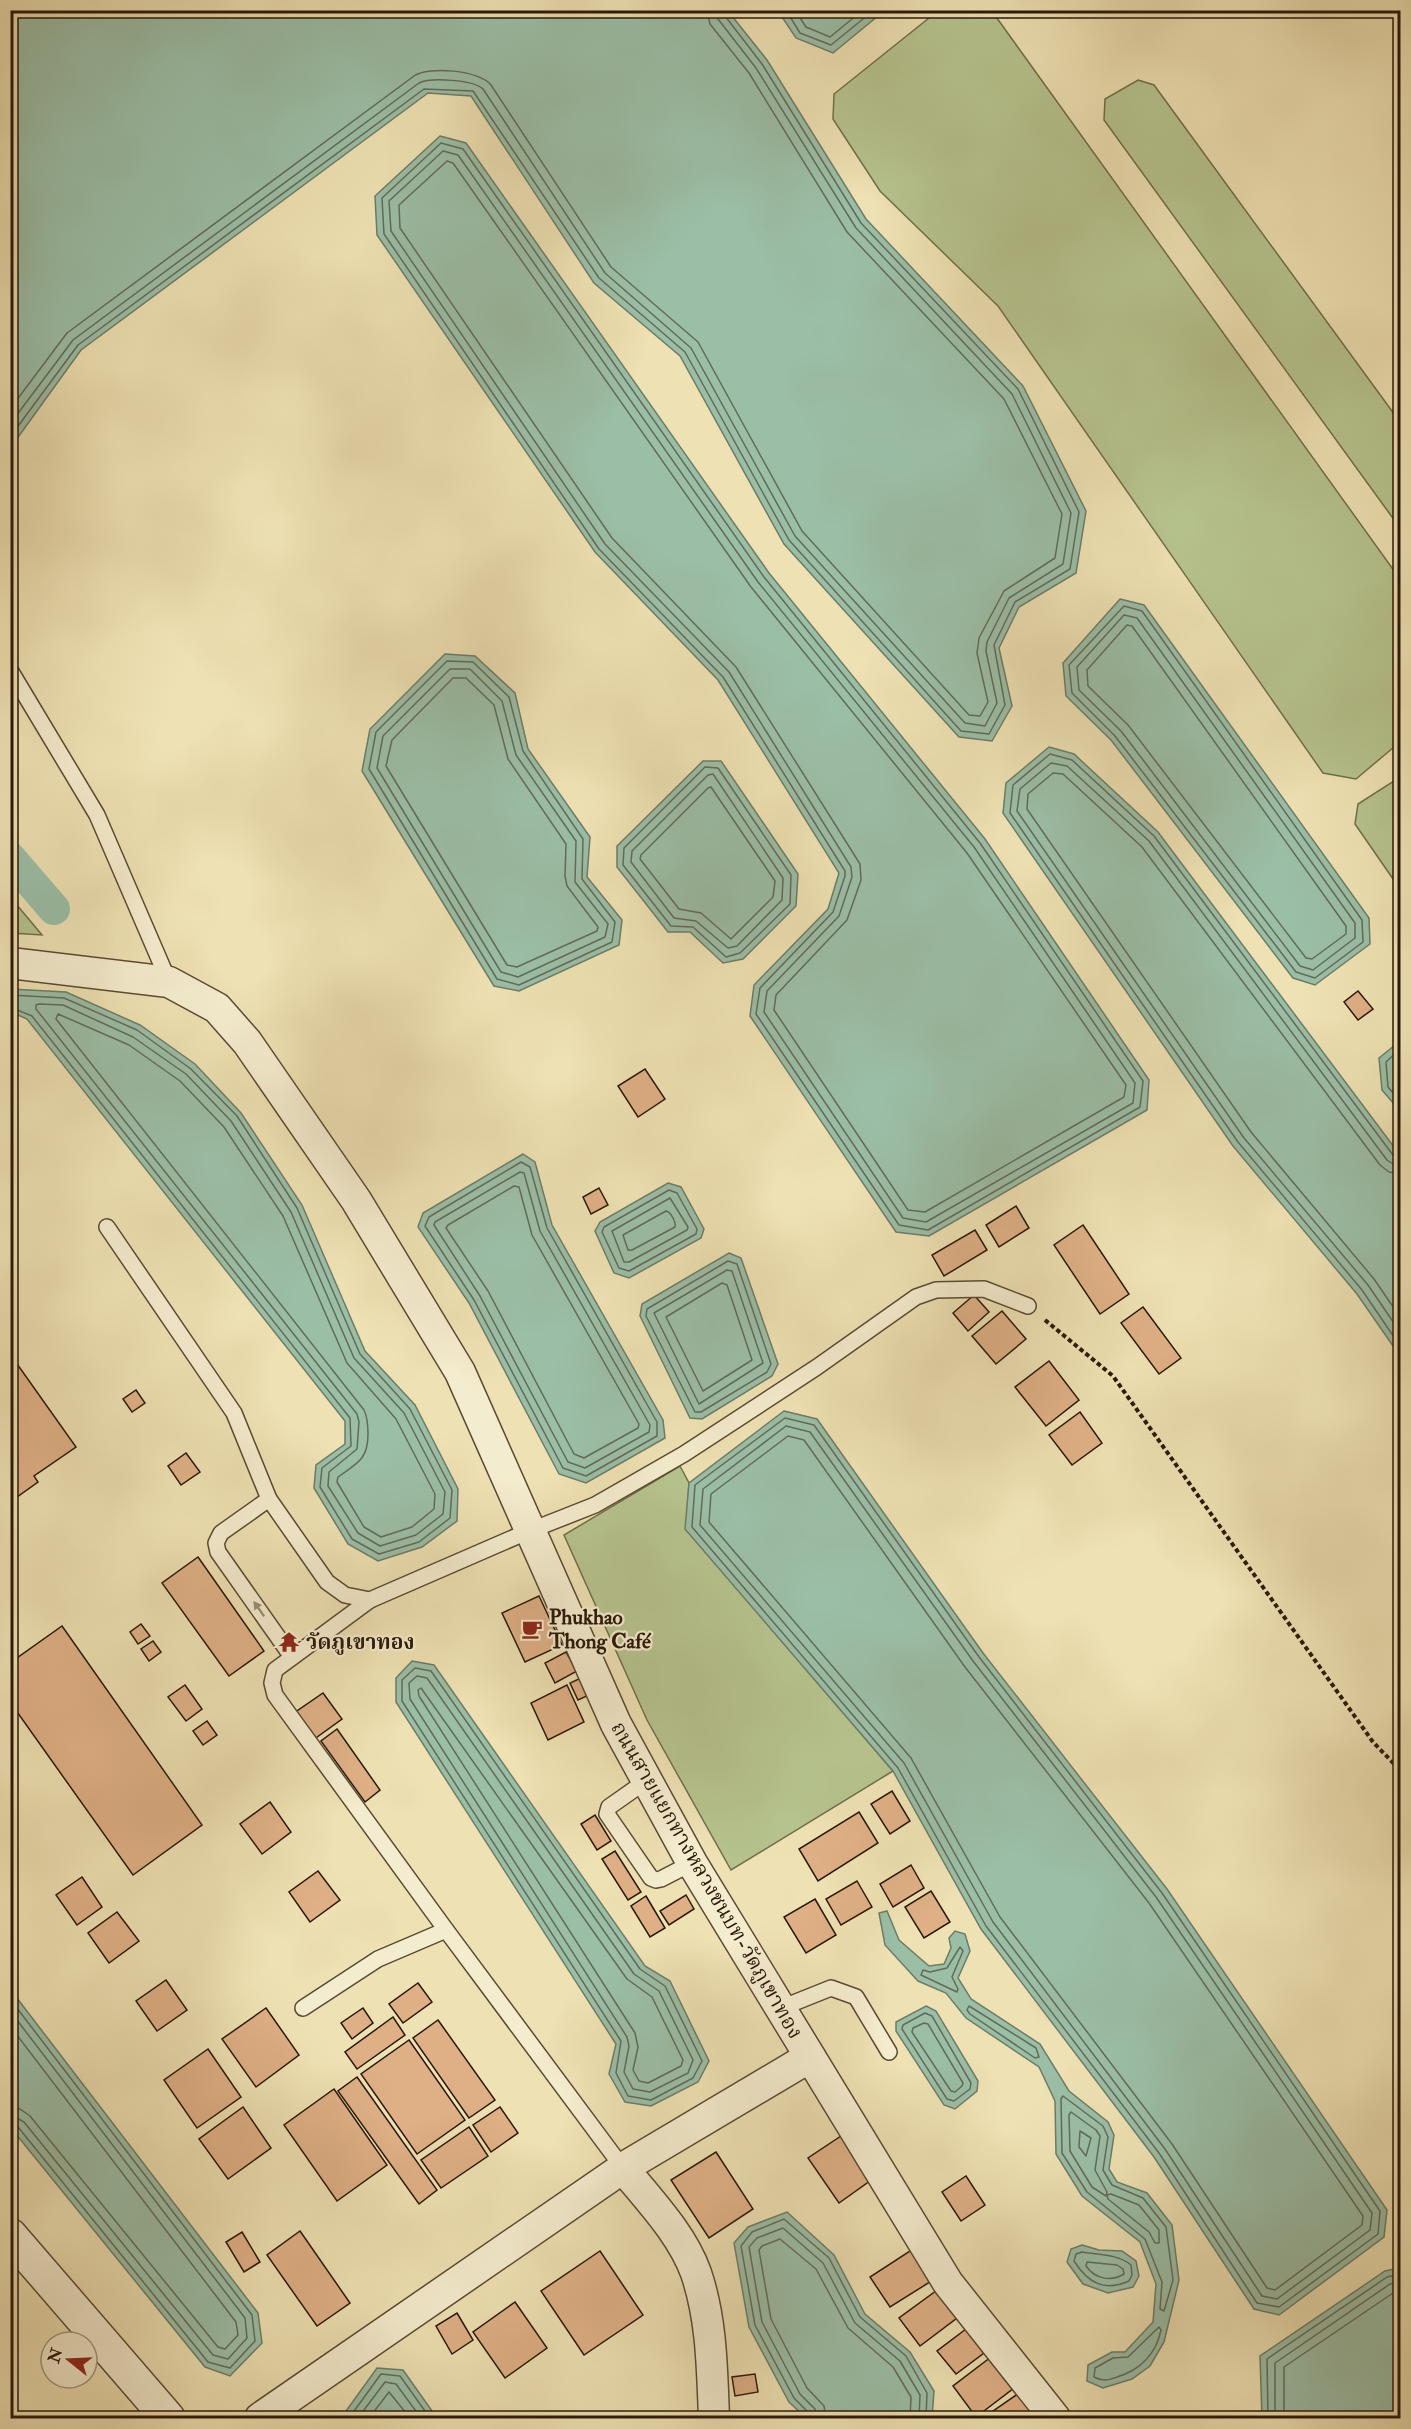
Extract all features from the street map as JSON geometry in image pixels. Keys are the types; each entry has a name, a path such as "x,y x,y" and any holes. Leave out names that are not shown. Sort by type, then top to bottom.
{"street":[{"name":"ถนนสายแยกทางหลวงชนบท-วัดภูเขาทอง","path":"10,963 169,982 217,1008 247,1042 356,1200 460,1372 616,1724 692,1863 948,2283 1055,2418"},
{"path":"260,2418 623,2168 810,2057"},
{"path":"623,2168 674,2231 696,2272 710,2329 714,2418"},
{"path":"10,2235 168,2418"}],"lane":[{"path":"10,670 97,815 169,982"},
{"path":"107,1227 234,1413 269,1499 327,1582 345,1595 370,1600"},
{"path":"623,2168 275,1695 272,1683 275,1670 370,1600 595,1505 684,1454 817,1368 916,1297 936,1290 984,1289 1028,1306"},
{"path":"269,1499 221,1533 216,1543 218,1552 292,1657"},
{"path":"646,1781 609,1807 606,1814 651,1878 661,1879 692,1863"},
{"path":"303,2008 378,1959 446,1930"},
{"path":"781,2008 831,1988 856,1997 889,2052"}],"path":[{"path":"1028,1306 1113,1376 1373,1742 1401,1770"}],"shaded area":[{"path":"939,10 982,11 994,14 1400,579 1400,742 1356,779 1323,773 998,306 880,191 833,119 834,94"},
{"path":"1138,80 1154,85 1400,422 1400,528 1104,120 1105,99"},
{"path":"1400,777 1400,889 1355,824 1358,804"},
{"path":"11,898 42,935 11,933"},
{"path":"680,1466 689,1483 686,1529 893,1771 731,1870 647,1720 564,1535"}],"water":[{"path":"11,10 728,11 767,60 866,219 1023,386 1086,511 1076,573 1019,607 999,648 1012,706 992,741 959,737 784,544 680,356 594,283 471,96 428,93 81,350 11,447"},
{"path":"778,11 884,11 833,53 796,38"},
{"path":"440,136 466,143 769,573 985,839 1149,1080 1147,1110 929,1236 896,1232 750,1016 754,985 828,909 839,873 718,680 595,552 377,235 375,196"},
{"path":"1120,599 1144,605 1369,918 1370,944 1315,985 1293,978 1111,740 1066,696 1063,663"},
{"path":"445,654 475,656 515,693 528,749 590,837 587,877 622,920 619,945 519,991 494,986 362,771 370,729"},
{"path":"1049,747 1074,754 1158,832 1400,1155 1400,1356 1357,1294 1233,1146 1003,813 1006,783"},
{"path":"703,761 721,761 798,874 796,906 743,959 723,963 690,932 668,932 617,867 617,846"},
{"path":"10,989 66,992 140,1025 195,1064 241,1113 302,1205 365,1351 415,1405 458,1489 457,1521 422,1547 378,1561 348,1544 314,1488 316,1465 345,1444 345,1421 27,1019 11,1012"},
{"path":"1400,1041 1400,1111 1382,1090 1379,1058"},
{"path":"523,1154 535,1162 552,1225 663,1420 665,1438 586,1483 559,1474 469,1303 418,1227 423,1213"},
{"path":"668,1183 681,1187 704,1229 701,1238 629,1278 614,1273 595,1231 600,1222"},
{"path":"729,1253 741,1258 778,1364 772,1376 702,1419 690,1418 640,1316 642,1304"},
{"path":"784,1411 817,1419 983,1653 1167,1889 1387,2210 1384,2237 1279,2315 1254,2309 1154,2157 981,1929 893,1771 685,1529 689,1483"},
{"path":"412,1661 434,1665 645,1966 670,1981 709,2061 698,2082 651,2106 625,2102 609,2074 616,2044 396,1702 396,1678"},
{"path":"887,1911 899,1940 929,1966 944,1964 951,1948 949,1938 955,1931 965,1934 970,1951 958,1978 971,1999 1040,2044 1069,2091 1108,2122 1114,2135 1109,2169 1117,2182 1147,2193 1172,2225 1179,2280 1164,2342 1150,2366 1132,2379 1103,2388 1087,2381 1088,2365 1112,2352 1125,2352 1153,2322 1156,2284 1140,2242 1082,2196 1056,2154 1055,2101 1039,2067 966,2018 946,1993 918,1981 885,1945 879,1913"},
{"path":"10,1989 258,2313 262,2343 230,2376 205,2367 11,2128"},
{"path":"926,2006 936,2011 978,2081 977,2091 955,2109 944,2105 896,2031 896,2022"},
{"path":"787,2212 834,2255 865,2314 910,2352 934,2391 932,2418 806,2418 789,2402 749,2327 734,2243 748,2227"},
{"path":"1082,2245 1099,2250 1122,2251 1136,2261 1139,2276 1133,2287 1108,2293 1083,2284 1067,2262 1071,2249"},
{"path":"1400,2268 1400,2418 1262,2418 1260,2356 1385,2271"},
{"path":"377,2368 403,2370 437,2418 341,2418"}],"building":[{"path":"1358,991 1373,1009 1358,1020 1344,1002"},
{"path":"645,1069 665,1099 638,1117 618,1086"},
{"path":"599,1188 608,1205 591,1214 583,1197"},
{"path":"1016,1206 1029,1228 999,1247 986,1225"},
{"path":"1083,1225 1129,1294 1100,1314 1054,1245"},
{"path":"975,1230 987,1250 944,1276 932,1255"},
{"path":"974,1295 989,1312 968,1331 953,1313"},
{"path":"1143,1307 1181,1358 1159,1374 1121,1323"},
{"path":"1002,1311 1026,1339 996,1364 972,1336"},
{"path":"10,1321 16,1329 10,1333"},
{"path":"10,1354 76,1447 34,1476 38,1482 10,1502"},
{"path":"1049,1361 1079,1400 1046,1426 1015,1387"},
{"path":"136,1390 145,1403 132,1412 123,1399"},
{"path":"1080,1412 1102,1443 1072,1465 1049,1435"},
{"path":"186,1453 200,1472 181,1485 168,1466"},
{"path":"198,1557 264,1651 229,1676 162,1583"},
{"name":"Phukhao Thong Café","path":"539,1596 562,1645 525,1662 502,1613"},
{"path":"141,1624 150,1636 138,1644 130,1632"},
{"path":"62,1626 202,1825 133,1875 10,1702 10,1663"},
{"path":"153,1641 161,1652 149,1661 141,1649"},
{"path":"566,1652 577,1671 555,1683 545,1663"},
{"path":"581,1678 589,1695 578,1700 570,1683"},
{"path":"185,1685 202,1709 186,1721 168,1697"},
{"path":"567,1685 584,1722 548,1740 531,1703"},
{"path":"323,1693 342,1719 313,1740 294,1713"},
{"path":"207,1721 217,1735 203,1745 193,1731"},
{"path":"337,1729 380,1790 365,1802 321,1741"},
{"path":"892,1791 910,1821 890,1834 871,1804"},
{"path":"270,1802 291,1832 262,1854 240,1824"},
{"path":"859,1812 878,1843 818,1881 799,1849"},
{"path":"595,1815 611,1841 597,1850 581,1824"},
{"path":"615,1851 641,1892 628,1900 602,1859"},
{"path":"911,1865 924,1888 893,1907 880,1884"},
{"path":"318,1871 340,1900 310,1922 289,1892"},
{"path":"82,1877 102,1907 77,1925 56,1895"},
{"path":"857,1881 872,1907 841,1925 826,1899"},
{"path":"931,1891 950,1922 924,1938 905,1907"},
{"path":"686,1895 694,1909 669,1925 660,1911"},
{"path":"646,1896 665,1928 650,1937 631,1906"},
{"path":"815,1899 836,1935 806,1953 784,1917"},
{"path":"117,1912 139,1941 109,1963 88,1933"},
{"path":"166,1980 187,2010 157,2031 136,2001"},
{"path":"418,1983 432,2002 403,2023 389,2004"},
{"path":"266,2008 299,2055 256,2087 222,2039"},
{"path":"363,2008 373,2023 352,2039 341,2023"},
{"path":"393,2017 405,2035 357,2069 345,2052"},
{"path":"438,2020 495,2100 469,2118 413,2038"},
{"path":"409,2040 465,2120 417,2154 361,2074"},
{"path":"208,2049 241,2097 197,2128 164,2080"},
{"path":"357,2077 437,2190 419,2204 338,2091"},
{"path":"334,2089 387,2165 337,2201 284,2125"},
{"path":"243,2107 271,2148 228,2179 199,2139"},
{"path":"500,2107 518,2133 491,2152 473,2125"},
{"path":"469,2127 488,2156 441,2188 421,2160"},
{"path":"844,2134 874,2178 839,2203 808,2158"},
{"path":"716,2152 753,2209 709,2238 671,2180"},
{"path":"966,2176 985,2205 961,2221 942,2192"},
{"path":"300,2231 350,2303 317,2326 267,2255"},
{"path":"242,2232 260,2262 244,2272 226,2242"},
{"path":"913,2249 933,2280 890,2307 870,2277"},
{"path":"600,2251 643,2315 584,2355 541,2291"},
{"path":"940,2288 961,2315 920,2346 899,2318"},
{"path":"515,2302 547,2348 505,2378 473,2332"},
{"path":"457,2313 473,2340 452,2354 436,2326"},
{"path":"970,2326 988,2350 956,2374 937,2351"},
{"path":"991,2357 1014,2388 976,2417 953,2386"},
{"path":"755,2374 758,2392 735,2396 732,2377"},
{"path":"1022,2391 1041,2418 983,2418"}],"waterway":[{"path":"10,858 54,909"}],"place":[{"name":"Phukhao Thong Café","path":"532,1629"},
{"name":"วัดภูเขาทอง","path":"289,1642"}]}
